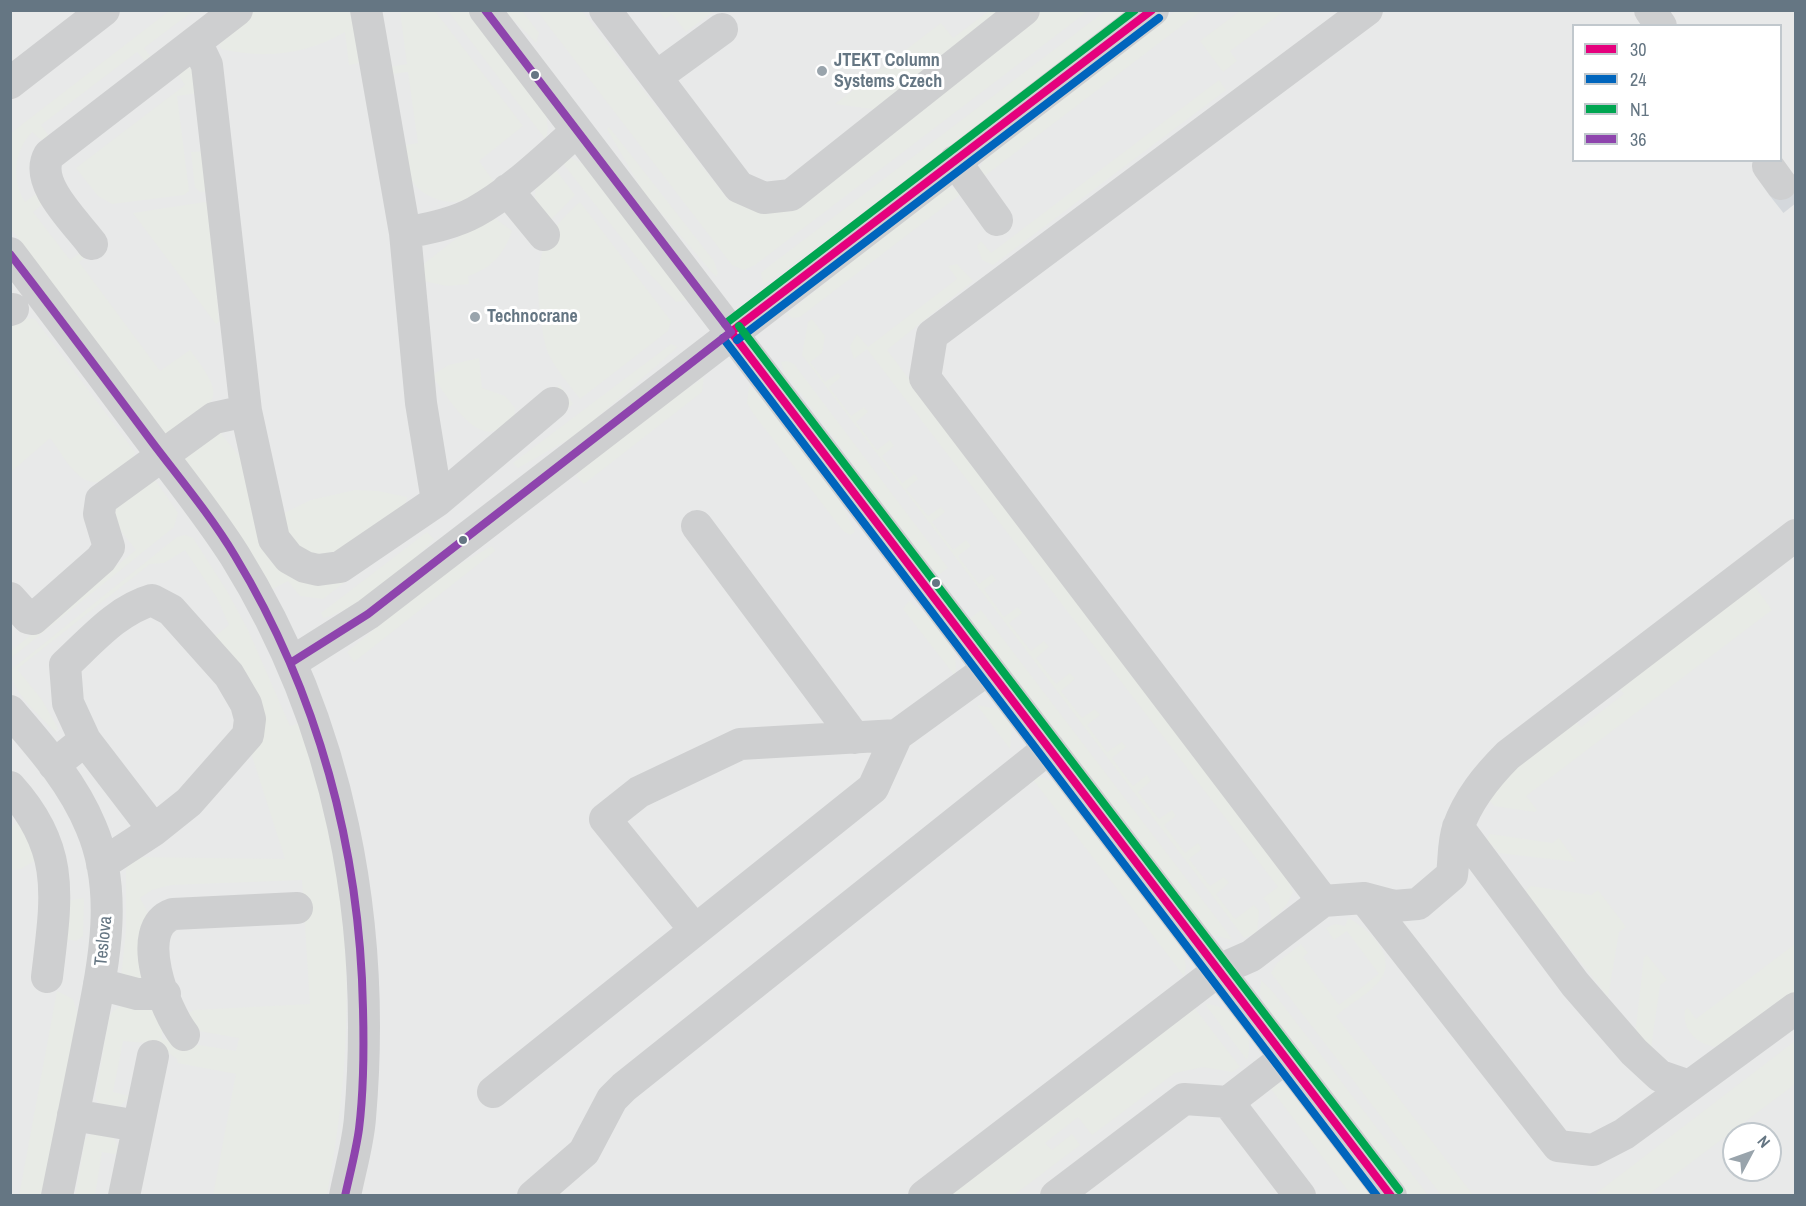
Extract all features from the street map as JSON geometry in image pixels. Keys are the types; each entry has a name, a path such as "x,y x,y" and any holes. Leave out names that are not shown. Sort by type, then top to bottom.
{"street":[{"path":"10,83 104,10"},
{"path":"92,244 46,182 44,168 47,159 57,148 237,10"},
{"path":"366,10 405,233 421,404 437,501"},
{"path":"485,10 1391,1196"},
{"path":"605,10 739,187 764,198 791,195 1024,10"},
{"path":"292,662 368,614 731,332 1152,10"},
{"path":"1323,901 925,378 932,335 1367,10"},
{"path":"1650,10 1660,24"},
{"path":"656,77 722,29"},
{"path":"196,42 207,65 246,411 274,539 290,558 306,567 318,570 340,567 437,501 553,404"},
{"path":"405,233 447,224 465,217 507,190 577,131"},
{"path":"955,161 997,220"},
{"path":"507,190 544,235"},
{"path":"10,253 234,555 292,662 313,714 336,787 355,876 366,999 360,1121 345,1196"},
{"path":"10,598 28,618 33,619 101,559 110,547 99,514 100,500 214,418 246,411"},
{"path":"697,526 855,738"},
{"path":"924,1196 1219,970 1251,956 1323,901 1364,898 1394,906 1419,904 1452,875 1458,828 1474,795 1487,776 1508,755 1796,535"},
{"path":"102,864 154,830 189,802 248,735 250,719 246,704 229,675 171,610 152,600 138,604 122,614 65,665 68,703 85,740 154,830"},
{"path":"493,1092 873,788 897,735 988,669"},
{"name":"Teslova","path":"10,711 76,794 92,829 102,864 108,919 99,984 57,1196"},
{"path":"695,930 605,819 639,792 740,744 897,735"},
{"path":"54,765 85,740"},
{"path":"542,1193 584,1152 612,1099 624,1087 1048,748"},
{"path":"10,786 29,807 47,840 54,872 56,905 47,977"},
{"path":"1458,828 1575,984 1634,1052 1660,1076 1689,1086"},
{"path":"1364,898 1558,1146 1593,1150 1624,1134 1796,1008"},
{"path":"184,1035 174,1020 156,968 152,942 155,931 164,918 173,914 297,908"},
{"path":"99,984 137,994 165,994"},
{"path":"124,1196 153,1056"},
{"path":"1056,1196 1184,1099 1228,1102 1285,1058"},
{"path":"1228,1102 1300,1196"},
{"path":"73,1115 138,1126"}],"shaded area":[{"path":"10,11 1795,11 1795,1195 11,1195"},
{"path":"169,11 193,11 144,48 154,61 148,65 137,52 41,125 51,139 46,144 32,132 21,148 16,166 18,184 25,202 39,192 46,201 33,212 70,260 83,251 87,256 79,262 160,371 190,350 203,368 213,391 212,400 197,415 167,436 11,229 11,133"},
{"path":"255,11 348,11 352,17 359,63 349,65 345,32 315,46 284,53 253,54 221,49 219,42 224,34"},
{"path":"400,11 435,11 523,126 479,161 494,182 471,198 453,202 434,198 418,188 407,170 403,150 407,145 418,143 408,72 391,74 390,67 407,64"},
{"path":"448,11 470,11 545,109 548,128 546,140"},
{"path":"505,11 522,11 539,33 536,43"},
{"path":"537,11 582,11 729,201 733,198 757,205 1034,11 1088,11 755,265 744,270 732,265"},
{"path":"658,11 714,11 686,32 672,14 665,19"},
{"path":"989,11 1018,11 887,111 835,104 941,23 953,38"},
{"path":"1105,11 1130,11 780,274 763,284 761,273 768,267"},
{"path":"1175,11 1201,11 982,178 980,168 986,155"},
{"path":"1240,11 1284,11 1230,51 1237,61 1223,72 1200,41"},
{"path":"183,66 196,70 198,93 177,96 189,191 184,195 112,204 98,196 76,168 185,85 177,73"},
{"path":"1219,80 1226,90 993,265 982,260 977,246 981,241 991,253"},
{"path":"609,127 714,261 718,273 716,277 644,193 607,129"},
{"path":"209,151 214,191 200,192 195,187 191,152"},
{"path":"571,158 589,166 687,300 676,302 649,273 561,161"},
{"path":"552,165 575,195 545,226 537,207 535,194 539,182"},
{"path":"948,186 962,193 800,317 792,318 787,314 941,188"},
{"path":"205,202 209,204 219,322 216,324 133,213"},
{"path":"580,202 671,321 668,331 580,399 548,353 540,312 538,278 543,251 549,238 556,226"},
{"path":"496,219 512,231 505,247 496,259 484,269 468,276 469,284 447,286 419,280 420,270 426,262 479,221"},
{"path":"957,264 973,281 887,350 1287,878 1293,892 1287,904 1272,922 1269,905 1263,898 1278,887 867,349 854,359 850,346 857,334 868,347 957,279 948,266"},
{"path":"19,318 35,319 135,452 128,464 105,480 95,482 78,475 50,438 11,472 11,324"},
{"path":"812,319 825,336 822,353 810,362 825,382 838,373 841,377 829,387 851,416 864,407 868,412 856,422 877,450 890,440 894,446 882,456 902,483 915,474 918,479 906,489 928,516 941,507 945,512 932,522 953,550 966,540 971,546 958,556 979,584 992,574 996,580 984,589 1004,617 1018,607 1022,613 1009,623 1031,651 1044,641 1049,647 1036,658 1056,684 1070,673 1075,679 1061,691 1082,718 1095,709 1100,715 1087,725 1107,752 1122,742 1126,747 1112,758 1133,786 1147,775 1151,781 1138,792 1159,819 1172,810 1176,816 1164,825 1185,853 1198,843 1202,849 1189,859 1210,886 1224,877 1229,883 1216,894 1235,919 1254,905 1259,911 1257,933 1244,938 802,355 808,322"},
{"path":"671,344 678,347 578,434 518,468 513,463"},
{"path":"479,358 482,388 505,396 515,408 514,417 499,429 489,432 470,423 461,414 432,375 449,365"},
{"path":"787,361 794,364 948,568 937,576 784,371 781,362"},
{"path":"704,377 702,392 584,484 576,476 594,455"},
{"path":"560,385 573,404 323,599 300,596 288,581 271,590 179,455 217,429 240,457 318,578"},
{"path":"749,386 759,394 834,487 855,532 850,535 843,531 753,413 747,403"},
{"path":"156,481 178,513 174,527 11,658 11,651 136,550 118,525 116,506 146,482"},
{"path":"355,490 378,491 407,497 405,507 331,557 309,553 296,547 289,534 284,513 311,500"},
{"path":"427,532 434,539 398,573 366,597 336,614 323,618 321,613"},
{"path":"185,535 193,538 227,591 248,630 290,726 301,723 330,828 343,920 346,1012 341,1103 327,1195 213,1195 236,1074 178,1063 177,1059 162,1048 162,1044 123,1041 113,1092 130,1096 118,1108 104,1107 95,1099 109,1017 118,1008 135,1005 154,1010 162,1027 162,1039 236,1051 239,1038 193,1030 187,1014 194,1010 310,1004 302,880 171,885 152,890 140,898 148,913 140,931 142,982 121,978 126,930 126,870 129,861 137,857 285,859 214,637 229,625 217,598 185,550 164,563 150,564 17,669 42,700 58,728 55,732 20,694 12,677 12,669 177,537"},
{"path":"492,546 495,551 354,662 347,652 437,577"},
{"path":"1747,576 1772,610 1526,796 1537,810 1535,812 1494,806 1488,798 1569,712 1581,727 1624,694 1613,679"},
{"path":"909,601 937,625 950,642 956,663 955,676 903,609"},
{"path":"981,610 1232,940 1213,935 1200,923 969,619"},
{"path":"977,705 1002,710 1012,724 1010,749"},
{"path":"1037,776 1055,782 1183,950 1186,966 1184,976 1031,777"},
{"path":"19,820 37,859 21,869 11,870 11,828"},
{"path":"1490,834 1552,843 1559,838 1576,862 1499,853 1487,840"},
{"path":"1531,886 1591,895 1598,890 1626,927 1619,932 1608,997 1527,894 1526,890"},
{"path":"84,898 83,936 76,941 65,939 67,901"},
{"path":"1348,918 1373,937 1380,946 1386,965 1384,974 1377,984 1336,1016 1473,1195 1441,1195 1271,973 1277,963 1301,944 1308,953 1303,957 1339,1005 1379,974 1347,931 1334,940 1326,928 1335,924 1345,926"},
{"path":"1795,944 1795,994 1720,1048 1699,1041 1689,1031 1686,1025 1685,1010 1688,1008 1696,1019"},
{"path":"1647,955 1667,980 1660,985 1651,1048 1635,1035 1644,957"},
{"path":"1261,980 1273,992 1428,1195 1408,1195 1266,1008 1260,994"},
{"path":"57,991 73,999 78,1014 44,1195 19,1196"},
{"path":"1205,1004 1225,1009 1240,1022 1249,1039 1247,1060"},
{"path":"1193,1006 1240,1067 1232,1072 1203,1067 1175,1073 1092,1135 1078,1117 1045,1143 1052,1150 1072,1134 1080,1145 1014,1195 942,1196"},
{"path":"1795,1041 1795,1084 1745,1122 1722,1122 1722,1139 1648,1195 1594,1195"},
{"path":"1278,1083 1293,1090 1374,1195 1351,1195 1268,1085"},
{"path":"100,1133 114,1137 119,1151 115,1154 102,1152 95,1195 75,1196 85,1139 91,1134"}],"tunnel":[{"path":"1781,184 1796,203"}],"transit line":[{"name":"36","path":"292,662 368,614 731,332 485,10"},
{"name":"N1","path":"725,324 1135,10"},
{"name":"30","path":"731,332 1152,10"},
{"name":"24","path":"737,340 1159,18"},
{"name":"36","path":"10,254 226,541 264,608 290,662 311,717 329,774 343,831 360,949 363,1024 362,1099 358,1137 345,1196"},
{"name":"N1","path":"739,326 1399,1190"},
{"name":"30","path":"731,332 1391,1196"},
{"name":"24","path":"723,338 1377,1196"}],"place":[{"name":"JTEKT Column Systems Czech","path":"822,71"},
{"name":"Technocrane","path":"475,317"}]}
